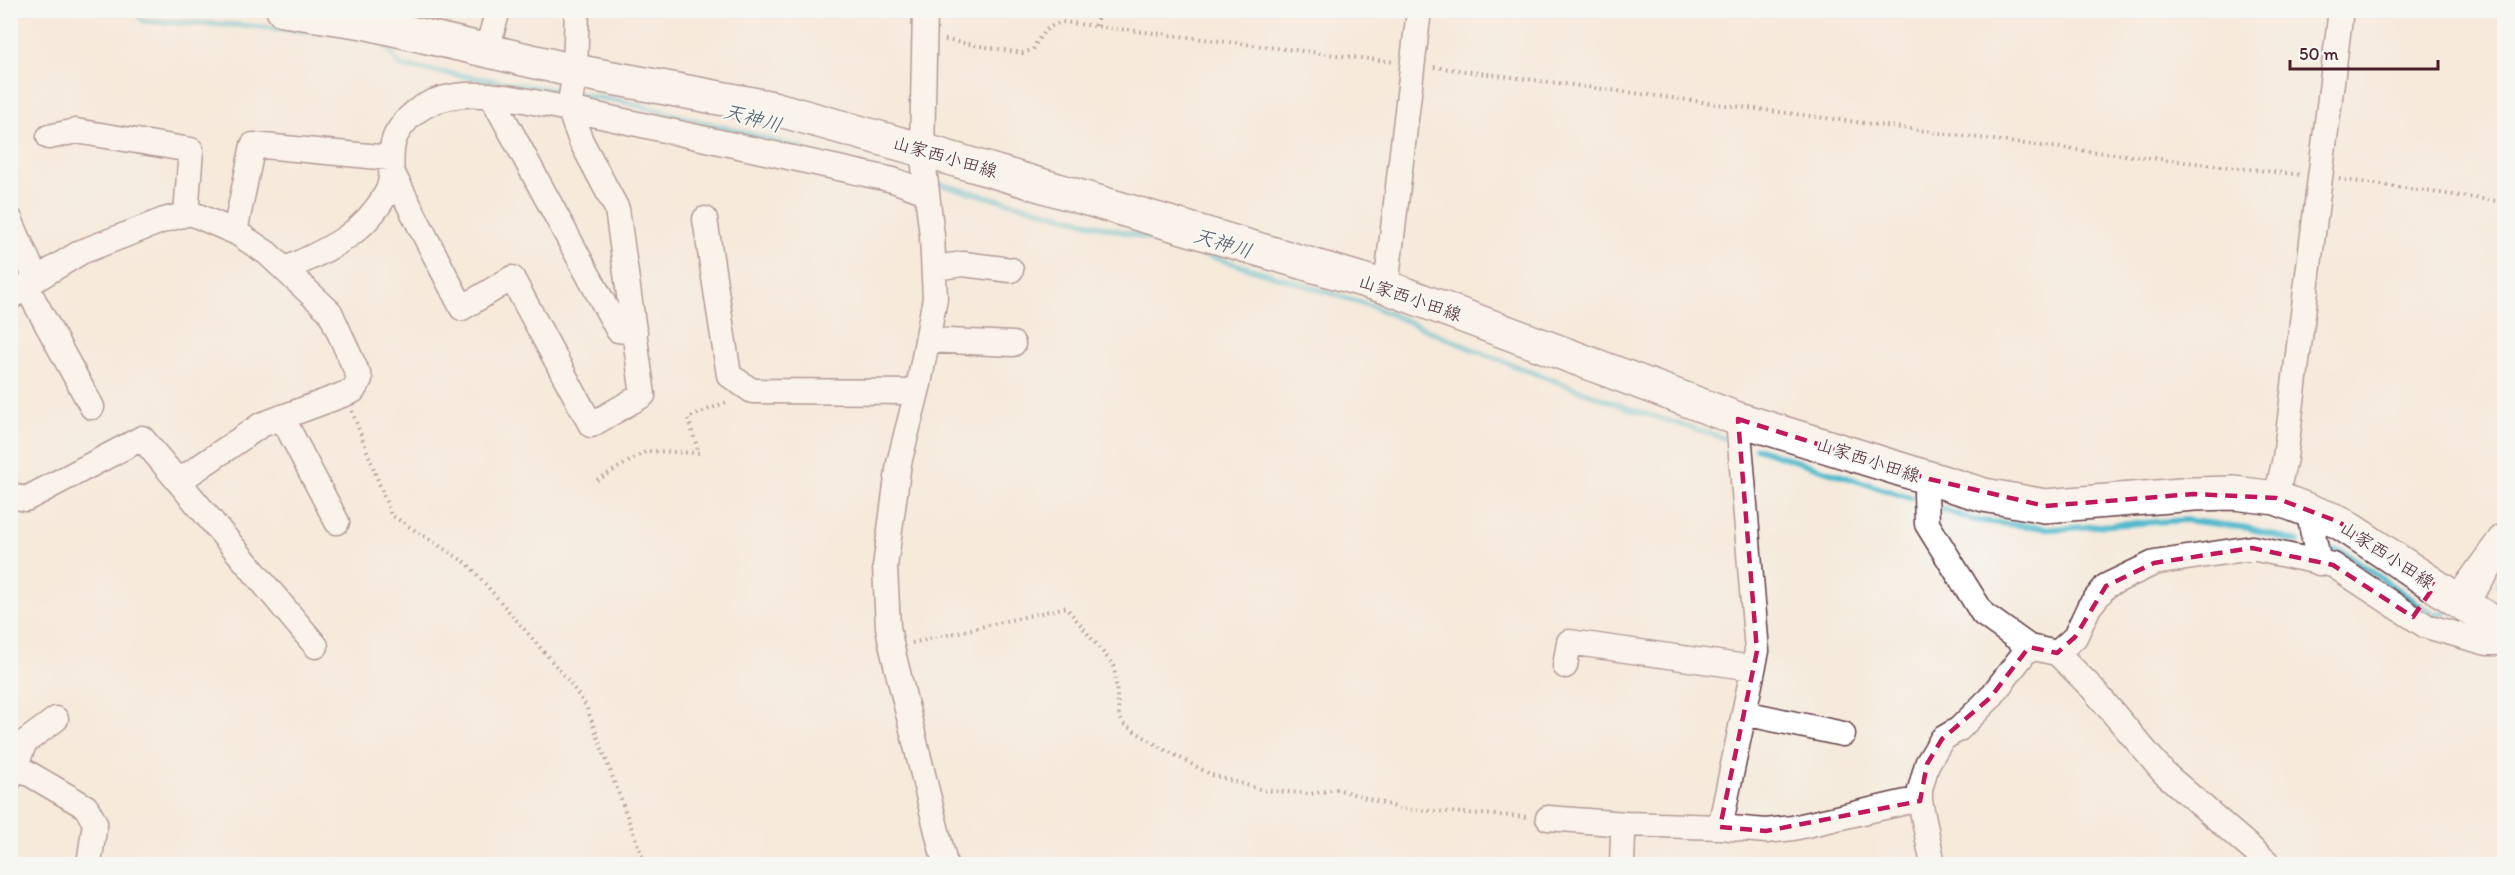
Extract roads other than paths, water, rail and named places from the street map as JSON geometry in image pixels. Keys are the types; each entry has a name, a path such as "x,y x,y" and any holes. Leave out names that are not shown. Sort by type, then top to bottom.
{"main road":[{"name":"山家西小田線","path":"283,10 362,16 575,71 773,108 922,150 1386,287 1738,419 1984,495 2045,506 2194,494 2234,493 2276,498 2339,522 2447,594 2505,628"},
{"path":"2447,594 2505,541"}],"street":[{"path":"487,50 498,10"},
{"path":"392,166 462,308 512,278 591,425 643,395 617,209 581,141 569,109 575,71 577,10"},
{"path":"925,10 922,45 922,150 935,298 917,392 899,463 885,567 888,627 892,648 945,864"},
{"path":"1386,287 1419,10"},
{"path":"2276,498 2285,458 2341,10"},
{"path":"286,269 357,232 386,194 397,134 417,109 457,94 491,95 569,109 893,180 926,192"},
{"path":"491,95 618,330 635,332"},
{"path":"49,137 76,132 191,150 186,214"},
{"path":"233,231 237,222 252,145 392,166"},
{"path":"24,288 81,252 164,220 191,213 233,231 267,253 330,312 360,379 353,391 261,425 179,481"},
{"path":"10,219 24,288 92,406"},
{"path":"705,219 729,375 752,391 917,392"},
{"path":"934,268 963,264 1011,270"},
{"path":"927,339 1013,344"},
{"path":"282,417 337,522"},
{"path":"1720,826 1757,651 1738,419"},
{"path":"10,494 26,498 142,438 316,646"},
{"path":"1929,479 1926,494 1927,524 1983,614 2029,647 2057,653 2093,689 2164,773 2269,864"},
{"path":"2308,510 2319,563"},
{"path":"2057,653 2075,637 2089,607 2106,586 2154,563 2252,548 2333,566 2426,626 2487,643 2505,643"},
{"path":"2412,618 2447,594"},
{"path":"1565,666 1569,642 1754,668"},
{"path":"1933,864 1920,801 1920,790 1927,764 1942,739 1959,729 1990,698 2029,647"},
{"path":"1744,713 1843,734"},
{"path":"56,719 25,742 13,773 86,807 94,823 89,864"},
{"path":"1548,818 1626,824 1720,826 1766,831 1792,828 1906,802 1920,801"},
{"path":"1622,864 1623,835 1626,824"}],"waterway":[{"name":"天神川","path":"132,10 144,21 237,25 319,32"},
{"name":"天神川","path":"380,37 400,66 566,92"},
{"name":"天神川","path":"576,94 621,101 802,148"},
{"name":"天神川","path":"931,182 1173,245 1369,305 1481,353 1630,409 1724,438"},
{"path":"1756,448 1910,498"},
{"path":"1942,509 1972,520 2053,529 2185,520 2248,528 2298,542"},
{"path":"2332,550 2343,552 2434,615 2445,612"},
{"path":"2499,585 2504,578"}]}
